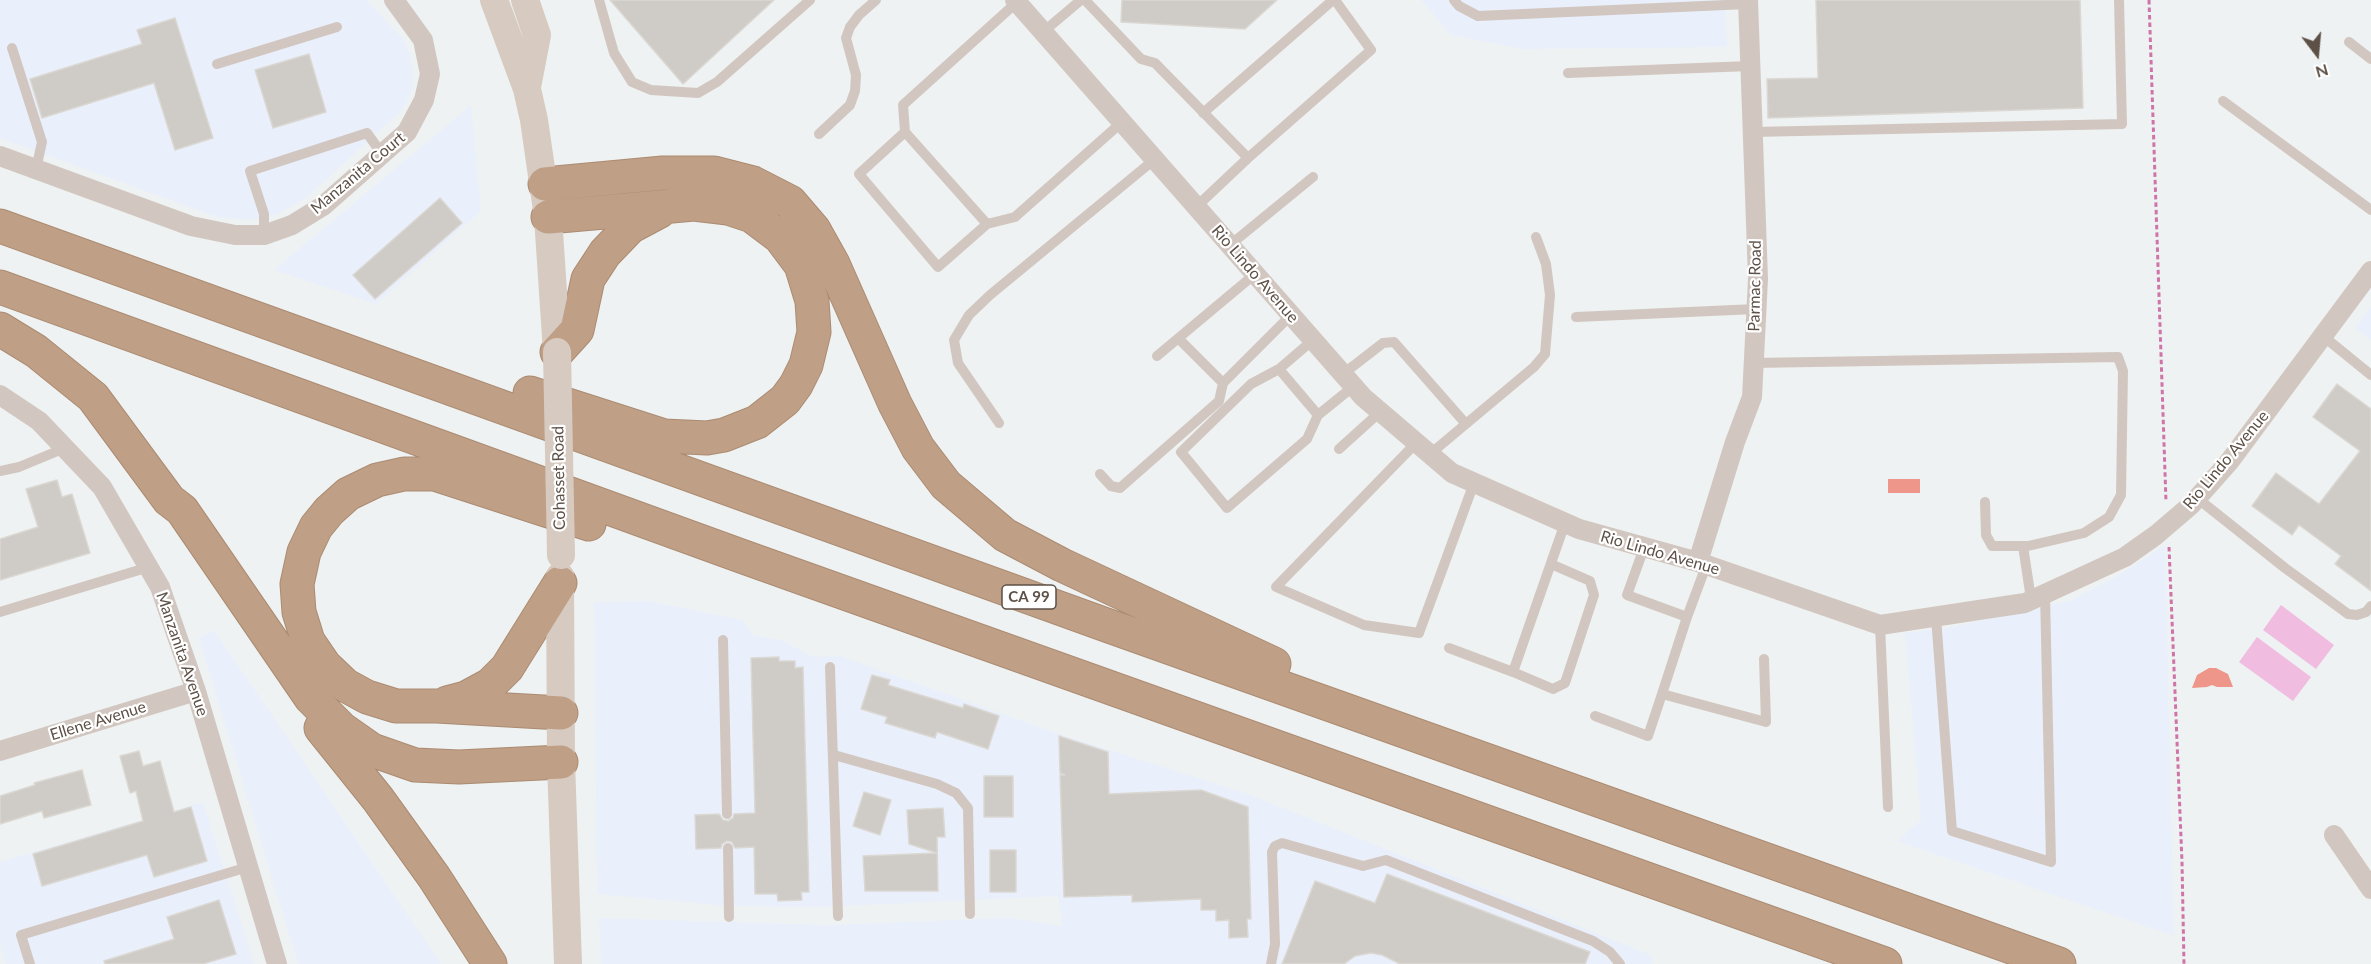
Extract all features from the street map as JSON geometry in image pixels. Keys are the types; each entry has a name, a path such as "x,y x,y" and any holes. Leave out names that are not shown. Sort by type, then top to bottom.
{"highway":[{"path":"545,184 663,173 714,173 753,183 790,202 814,230 833,264 899,413 918,448 946,485 1005,535 1062,565 1305,679 1328,703"},
{"path":"331,345 381,346 664,436 707,438 741,429 771,412 785,400 796,385 806,364 814,332 812,301 801,265 780,237 752,216 728,208 694,204 548,217"},
{"path":"557,352 577,330 588,279 605,253 630,227 667,207"},
{"name":"CA 99","path":"0,226 2059,964"},
{"path":"0,287 873,603 1885,964"},
{"path":"0,329 36,351 93,397 169,500 182,510 311,698 342,729 372,750 415,765 459,767 561,762"},
{"path":"561,713 396,706 367,697 345,685 325,666 308,640 298,612 297,584 304,552 316,527 329,510 348,494 377,480 404,474 435,474 808,595 873,603"},
{"path":"169,500 171,510 319,724 434,877 490,964"},
{"path":"437,706 466,698 490,685 507,668 560,569"}],"main road":[{"name":"Cohasset Road","path":"494,0 527,89 545,184 548,217 557,352 561,762 568,964"},
{"path":"525,0 537,35 527,89"}],"street":[{"name":"Manzanita Court","path":"0,156 191,226 235,235 264,235 292,225 323,206 407,132 423,100 430,74 423,40 394,0"},
{"name":"Rio Lindo Avenue","path":"1016,1 1348,380 1380,412 1452,473 1579,529 1702,564 1880,625 2025,603 2125,557 2167,526 2197,498 2235,454 2371,271"},
{"name":"Parmac Road","path":"1702,564 1735,442 1752,397 1758,279 1748,2"},
{"name":"Manzanita Avenue","path":"0,395 39,421 102,487 160,587 196,691 278,964"},
{"name":"Ellene Avenue","path":"0,751 196,691"},
{"path":"2334,835 2371,889"}],"lane":[{"path":"599,0 614,53 632,82 651,90 698,93 717,82 810,0"},
{"path":"819,134 850,105 855,91 856,75 846,38 850,27 859,15 876,0"},
{"path":"1043,32 1083,0 1140,59 1155,63 1248,158"},
{"path":"1196,207 1371,50 1334,0 1203,113"},
{"path":"1454,0 1459,6 1478,16 1748,2"},
{"path":"1753,132 2122,123 2119,0"},
{"path":"987,224 905,132 903,105 1016,1"},
{"path":"217,64 337,27"},
{"path":"2349,42 2371,59"},
{"path":"12,48 42,142 36,169"},
{"path":"1568,73 1750,66"},
{"path":"2223,101 2371,210"},
{"path":"905,132 859,174 938,267 987,224 1015,217 1122,122"},
{"path":"264,235 264,214 250,171 367,133 382,154"},
{"path":"999,423 958,363 954,340 969,315 990,296 1155,159"},
{"path":"1230,245 1313,177"},
{"path":"1474,483 1419,633 1364,625 1276,587 1423,448 1466,424 1534,367 1545,354 1550,295 1546,264 1536,237"},
{"path":"1157,356 1255,274"},
{"path":"1576,316 1756,309"},
{"path":"1100,474 1111,486 1120,488 1219,401 1223,383 1291,315"},
{"path":"2323,336 2371,375"},
{"path":"1179,339 1223,383"},
{"path":"1313,340 1279,369 1251,384 1181,452 1227,508 1307,440 1318,415 1383,343 1394,342 1466,424"},
{"path":"1753,363 2118,357 2123,371 2121,495 2109,517 2084,533 2023,546 1992,546 1986,535 1985,502"},
{"path":"1279,369 1318,415"},
{"path":"1339,449 1380,412"},
{"path":"1204,414 1213,422"},
{"path":"0,471 19,468 65,448"},
{"path":"2197,498 2285,568 2348,614 2357,615 2366,612 2371,606"},
{"path":"1512,672 1565,523"},
{"path":"1936,616 1952,831 2051,862 2038,596 2023,546"},
{"path":"1644,548 1627,596 1687,618"},
{"path":"1449,648 1553,689 1565,683 1594,595 1590,581 1551,564"},
{"path":"1595,716 1648,736 1687,618 1702,564"},
{"path":"0,612 149,567"},
{"path":"1880,625 1888,807"},
{"path":"723,640 727,814"},
{"path":"1662,694 1766,722 1764,659"},
{"path":"831,667 838,916"},
{"path":"834,756 937,784 956,793 968,808 970,914"},
{"path":"1270,964 1275,944 1272,852 1275,846 1282,843 1363,866 1386,860 1593,941 1610,952 1620,964"},
{"path":"728,848 729,917"},
{"path":"30,964 21,935 248,867"}],"path":[{"path":"2149,0 2184,964"}],"shaded area":[{"path":"0,0 367,0 403,39 413,68 413,85 407,102 400,112 306,198 278,214 250,220 217,217 0,138"},
{"path":"1421,0 1725,0 1727,47 1522,49 1451,35"},
{"path":"471,105 481,211 376,304 274,270"},
{"path":"2371,307 2371,340 2355,328"},
{"path":"1888,479 1920,479 1920,493 1888,493"},
{"path":"2165,545 2174,936 1897,841 1921,820 1905,633 1948,628 2069,601 2116,577"},
{"path":"648,601 743,620 752,635 783,641 813,657 840,656 1056,733 1248,794 1653,956 1652,964 601,964 599,918 826,925 1010,918 1063,926 1058,896 821,907 728,906 597,894 594,602"},
{"path":"2281,605 2334,645 2316,669 2263,630"},
{"path":"214,630 441,964 298,964 199,638"},
{"path":"2257,637 2311,677 2293,701 2239,662"},
{"path":"2209,668 2216,668 2228,674 2233,687 2212,685 2192,688 2197,675"},
{"path":"203,802 254,964 6,964 0,943 0,862"}],"building":[{"path":"610,0 774,0 683,84"},
{"path":"1122,0 1277,0 1245,29 1121,22"},
{"path":"1816,0 2080,0 2083,108 1768,118 1767,79 1818,78"},
{"path":"175,18 213,138 175,150 154,83 42,118 30,79 142,44 137,30"},
{"path":"309,54 326,112 273,128 255,70"},
{"path":"440,198 462,223 375,299 353,275"},
{"path":"2337,384 2371,409 2371,591 2335,564 2341,556 2299,525 2292,535 2252,506 2276,473 2319,504 2360,451 2313,417"},
{"path":"57,480 62,497 72,494 90,553 0,580 0,539 38,527 26,489"},
{"path":"779,657 779,661 795,661 795,668 803,667 809,892 801,892 802,900 778,901 777,894 755,894 754,847 735,848 732,842 727,841 722,844 721,848 696,849 695,815 719,814 723,820 728,821 733,818 734,814 755,813 751,658"},
{"path":"872,675 890,680 888,685 963,708 964,704 999,716 988,749 937,732 935,738 885,723 887,717 861,709"},
{"path":"1059,736 1108,752 1109,794 1201,790 1248,807 1251,919 1247,919 1248,937 1229,938 1229,920 1216,921 1216,910 1201,910 1201,899 1132,902 1132,895 1064,897 1060,775 1065,775 1060,773"},
{"path":"139,751 143,766 160,761 174,812 191,807 207,861 154,877 147,855 42,886 33,854 143,821 136,791 130,793 120,756"},
{"path":"82,770 91,805 44,818 42,811 0,824 0,796 35,785 34,783"},
{"path":"984,776 1013,776 1013,817 984,817"},
{"path":"864,792 891,800 880,835 853,826"},
{"path":"943,808 945,837 937,837 938,891 865,891 863,856 937,853 909,844 907,810"},
{"path":"990,850 1016,850 1016,892 990,892"},
{"path":"1387,874 1590,952 1585,964 1400,964 1382,955 1371,953 1355,956 1344,964 1282,964 1315,881 1375,903"},
{"path":"219,900 236,954 203,964 105,964 104,961 174,939 167,917"}]}
